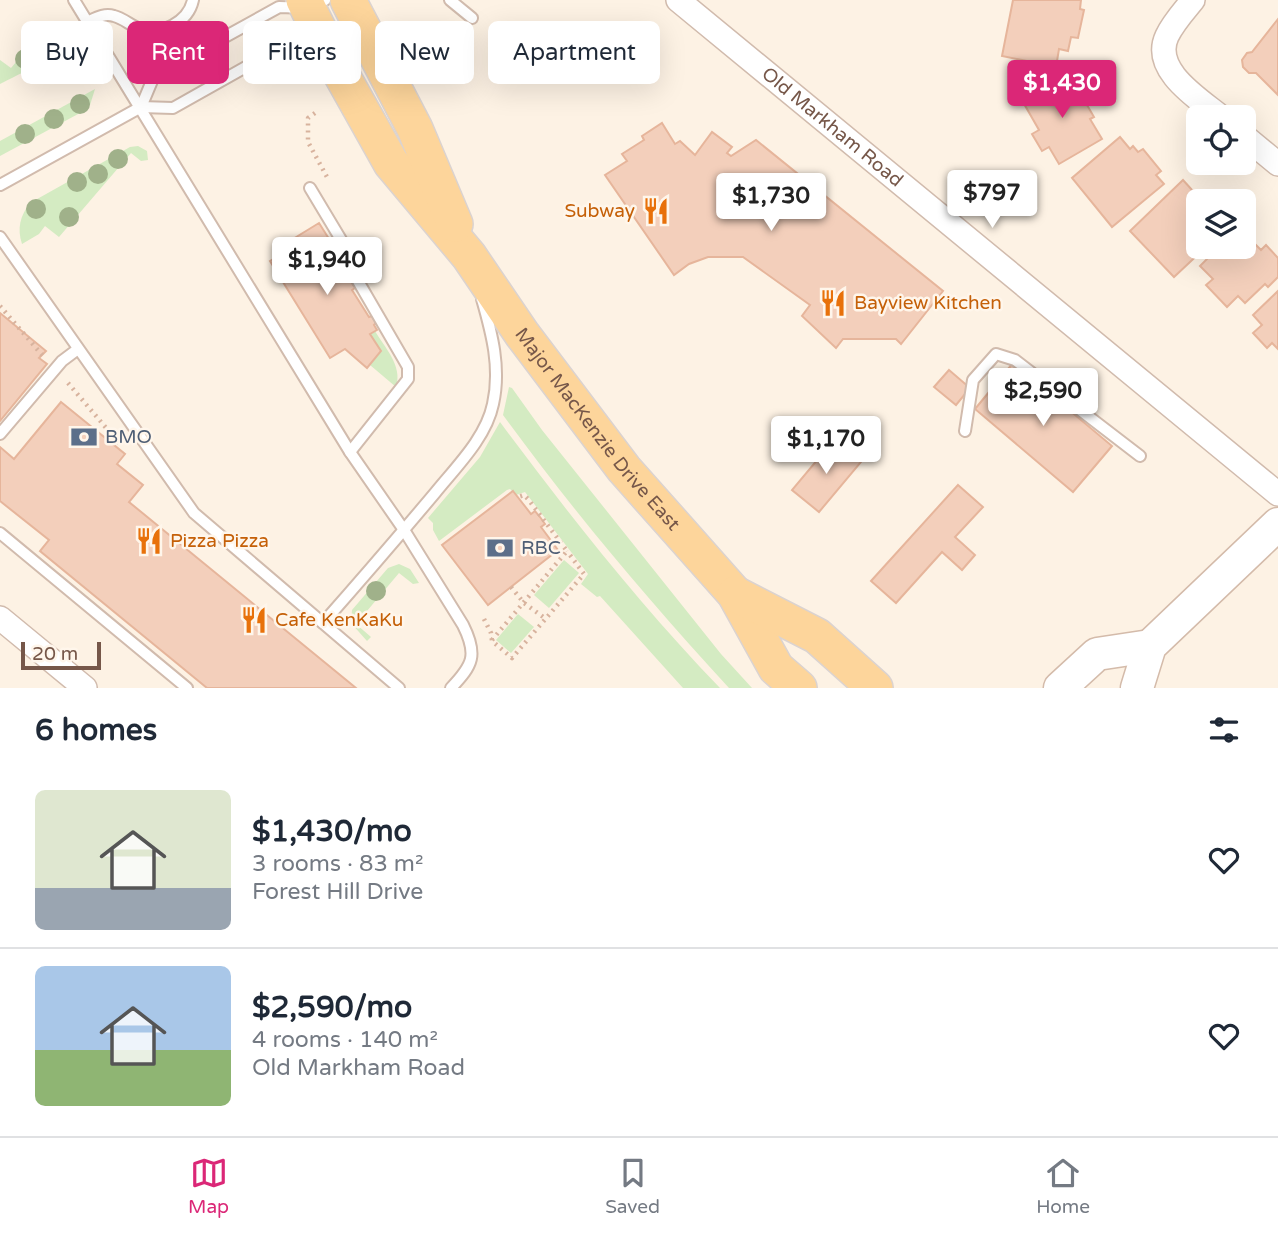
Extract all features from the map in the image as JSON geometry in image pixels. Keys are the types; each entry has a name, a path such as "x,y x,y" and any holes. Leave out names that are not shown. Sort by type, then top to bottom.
{"main road":[{"name":"Major MacKenzie Drive East","path":"348,0 415,129 469,257"},
{"name":"Major MacKenzie Drive East","path":"312,3 335,63 391,163 469,257 624,469 735,594 776,668 799,688"},
{"path":"1137,688 1150,646 1278,524"},
{"name":"Major MacKenzie Drive East","path":"735,594 817,636 875,688"},
{"path":"1060,688 1097,654 1150,646"}],"street":[{"name":"Old Markham Road","path":"678,0 1278,494"},
{"path":"1193,0 1166,38 1164,58 1172,74 1206,105"},
{"path":"1256,146 1278,164"},
{"path":"0,618 85,688"}],"lane":[{"path":"74,0 86,21"},
{"path":"89,21 102,15 115,16 149,31 170,27 188,13 193,0"},
{"path":"450,0 472,18"},
{"path":"0,185 141,107 173,108 299,37 312,3 279,7 154,76 141,107"},
{"path":"113,63 349,452 404,530 471,641 473,654 470,665 451,688"},
{"path":"310,188 346,248 347,262 408,367 408,379 349,452"},
{"path":"0,237 194,513 399,688"},
{"path":"323,623 468,452 484,428 493,406 497,374 494,338 469,257"},
{"path":"0,434 62,362 78,349"},
{"path":"965,430 972,380 996,354 1015,360 1140,456"},
{"path":"0,533 187,688"}],"path":[{"path":"315,113 308,118 308,142 334,189"},
{"path":"0,306 46,359"},
{"path":"478,610 491,633 492,641 512,658 584,574 524,495 518,498"},
{"path":"492,641 567,551"},
{"path":"511,587 524,603 546,619"}],"green space":[{"path":"21,56 21,73 0,84 0,60 11,68"},
{"path":"95,89 90,105 80,113 0,156 0,141"},
{"path":"138,146 147,151 148,160 141,161 131,153 59,237 45,226 39,234 22,244 20,222 30,203 130,147"},
{"path":"375,331 395,365 398,379 396,387 370,365 381,351 370,334"},
{"path":"509,387 721,654 752,688 729,688 584,521 503,415"},
{"path":"500,422 606,559 720,688 683,688 600,596 597,597 581,584 588,574 525,492 516,495 510,489 507,490 439,541 433,530 433,523 428,518 480,457"},
{"path":"564,560 579,573 549,608 534,595"},
{"path":"399,564 410,569 419,583 413,584 399,573 356,624 371,637 367,641 351,623 352,610 388,568"},
{"path":"518,614 534,627 511,653 496,640"}],"building":[{"path":"1013,0 1081,0 1080,9 1084,10 1078,38 1071,37 1068,51 1059,49 1056,67 1002,56"},
{"path":"1278,19 1278,95 1256,73 1249,73 1243,67 1242,60 1247,53 1252,52"},
{"path":"1069,74 1094,117 1090,119 1102,139 1059,164 1049,147 1042,151 1032,134 1039,130 1023,102"},
{"path":"662,123 675,144 680,141 695,155 712,132 732,147 727,153 731,156 756,140 943,291 901,344 896,339 843,339 836,348 802,316 810,305 743,257 708,257 689,264 674,275 605,175 627,161 622,154 644,140 642,136"},
{"path":"1120,137 1130,149 1133,146 1138,152 1143,149 1161,171 1156,175 1164,184 1112,227 1072,178"},
{"path":"1183,180 1191,189 1186,189 1186,259 1193,259 1174,277 1130,231"},
{"path":"319,223 336,250 330,253 347,281 350,280 355,288 352,290 369,317 372,316 376,323 374,325 377,330 370,334 381,351 367,368 345,349 330,358 270,261 297,245 293,239"},
{"path":"1256,245 1261,250 1266,245 1278,258 1278,277 1268,287 1265,284 1245,303 1238,296 1227,307 1206,285 1213,279 1200,266 1207,259 1256,259"},
{"path":"1278,291 1278,349 1272,343 1267,348 1253,333 1262,325 1253,315"},
{"path":"0,313 46,351 39,358 47,364 0,421"},
{"path":"1013,363 1112,446 1073,492 975,409"},
{"path":"949,370 970,388 956,405 934,387"},
{"path":"61,402 125,454 117,464 143,485 129,502 356,688 207,688 40,551 49,540 0,501 0,447 14,459"},
{"path":"834,440 861,462 819,512 792,490"},
{"path":"958,485 983,507 955,537 975,555 962,570 942,552 896,603 871,581"},
{"name":"RBC","path":"513,491 531,514 535,511 540,517 545,524 541,527 558,550 488,605 442,545"}],"place":[{"name":"Subway","path":"656,211"},
{"name":"Bayview Kitchen","path":"833,303"},
{"name":"BMO","path":"84,437"},
{"name":"Pizza Pizza","path":"149,541"},
{"name":"RBC","path":"500,548"},
{"name":"Cafe KenKaKu","path":"254,620"}]}
